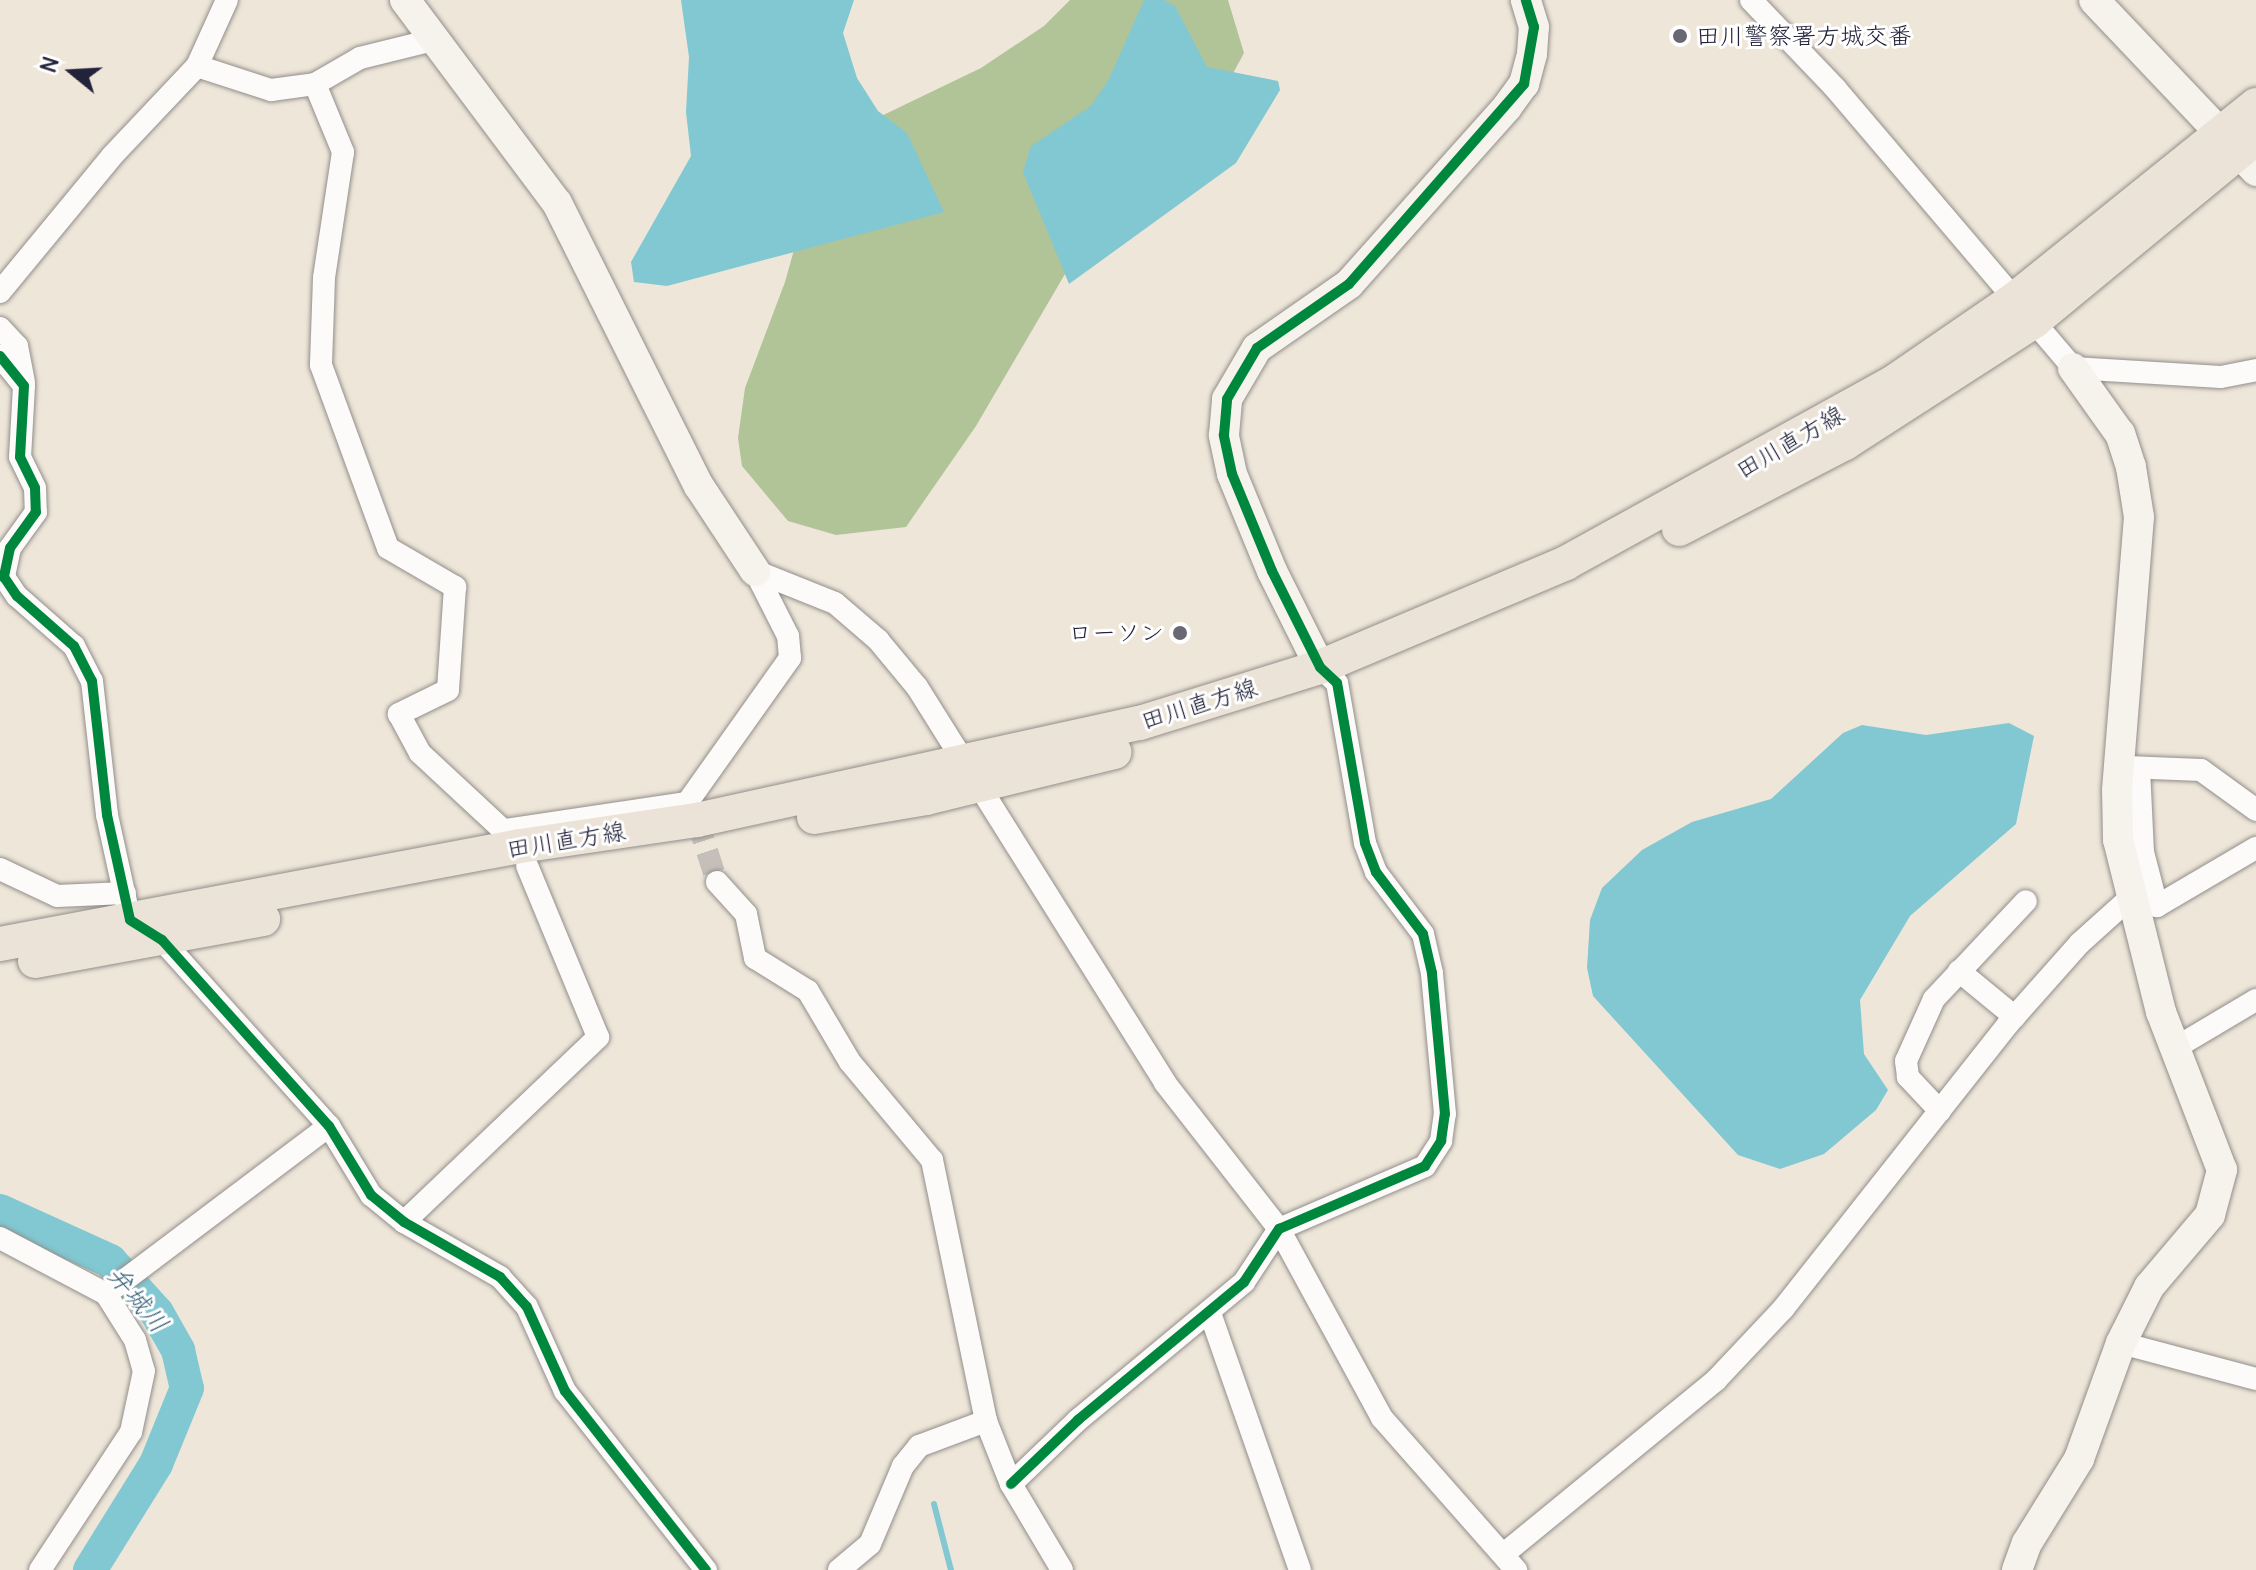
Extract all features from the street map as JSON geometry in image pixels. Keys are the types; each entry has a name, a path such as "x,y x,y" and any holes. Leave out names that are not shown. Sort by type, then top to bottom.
{"main road":[{"name":"田川直方線","path":"0,944 127,906 518,848 973,774 1140,723 1329,675 1579,556 2025,310 2243,149 2256,105"},
{"name":"田川直方線","path":"0,967 162,940 518,848 692,812 973,774"}],"street":[{"path":"405,0 557,203 699,486 755,571 788,636 790,658 692,812"},
{"path":"1011,1484 1078,1420 1244,1282 1279,1229 1425,1166 1441,1141 1445,1114 1432,973 1423,934 1376,872 1365,843 1329,675 1272,571 1232,474 1224,435 1227,399 1257,348 1349,284 1524,84 1532,54 1534,27 1526,0"},
{"path":"1751,0 1835,88 2073,368 2120,434 2139,517 2129,767 2118,840 2130,898 2175,1048 2216,1147 2222,1170 2220,1193 2197,1237 2149,1287 2121,1343 2079,1459 2027,1543 2017,1570"},
{"path":"2094,0 2243,149"},
{"path":"0,292 112,156 197,66 218,3"},
{"path":"197,66 271,90 315,84 360,58 433,40"},
{"path":"315,84 343,152 324,278 321,365 388,548 455,587 448,690 399,714 420,753 518,848 598,1037 404,1222"},
{"path":"0,328 17,346 24,386 20,457 35,488 36,512 10,548 4,577 17,596 74,646 92,681 107,815 127,906 162,940 329,1126 371,1195 404,1222 500,1277 527,1307 565,1391 706,1570"},
{"path":"0,356 24,386"},
{"path":"2073,368 2221,377 2256,370"},
{"path":"0,444 20,457"},
{"path":"755,571 835,603 878,640 973,774 1165,1083 1279,1229 1382,1418 1511,1562 1716,1380 1783,1309 2015,1017 2080,943 2130,898"},
{"path":"2129,767 2201,770 2256,810"},
{"path":"2129,767 2143,852 2157,906 2256,848"},
{"path":"0,869 57,896 127,906"},
{"path":"717,882 746,914 755,958 808,991 850,1062 932,1160 986,1421 1011,1484 1062,1570"},
{"path":"1940,1111 1908,1077 1906,1061 1934,999 2026,901"},
{"path":"1959,971 2015,1017"},
{"path":"2175,1048 2256,1000"},
{"path":"110,1291 135,1269 329,1126"},
{"path":"0,1238 110,1291 135,1340 144,1371 139,1406 131,1432 40,1570"},
{"path":"1210,1313 1300,1570"},
{"path":"2121,1343 2256,1379"},
{"path":"839,1570 870,1544 903,1466 919,1446 986,1421"}],"green space":[{"path":"1070,0 1228,0 1244,53 1231,77 1065,274 976,426 906,527 836,535 788,521 742,466 738,438 745,388 785,282 803,218 875,119 981,68 1044,26"}],"water":[{"path":"681,0 854,0 843,33 857,78 878,111 907,133 944,212 667,286 634,282 631,262 691,156 686,112 689,57"},
{"path":"1144,0 1164,0 1175,6 1207,67 1278,81 1280,90 1236,163 1069,284 1023,172 1031,146 1091,106 1109,79"},
{"path":"2009,723 2034,736 2016,824 1910,916 1860,1000 1864,1054 1888,1090 1876,1110 1824,1154 1780,1169 1738,1155 1593,996 1587,968 1590,920 1602,888 1642,850 1692,822 1771,799 1843,733 1862,725 1926,735"}],"waterway":[{"name":"弁城川","path":"0,1211 110,1261 157,1313 178,1350 187,1388 156,1464 90,1570"},
{"path":"934,1504 951,1570"}],"tunnel":[{"path":"697,820 717,882"}],"cycle path":[{"path":"1011,1484 1078,1420 1244,1282 1279,1229 1425,1166 1441,1141 1445,1114 1432,973 1423,934 1376,872 1365,843 1337,683 1320,667 1272,571 1232,474 1224,435 1227,399 1257,348 1349,284 1524,84 1534,27 1526,0"},
{"path":"0,356 24,386 20,457 35,488 36,512 10,548 4,577 17,596 74,646 92,681 107,815 130,920 162,940 329,1126 371,1195 404,1222 500,1277 527,1307 565,1391 706,1570"}],"place":[{"name":"田川警察署方城交番","path":"1680,36"},
{"name":"ローソン","path":"1180,633"}]}
